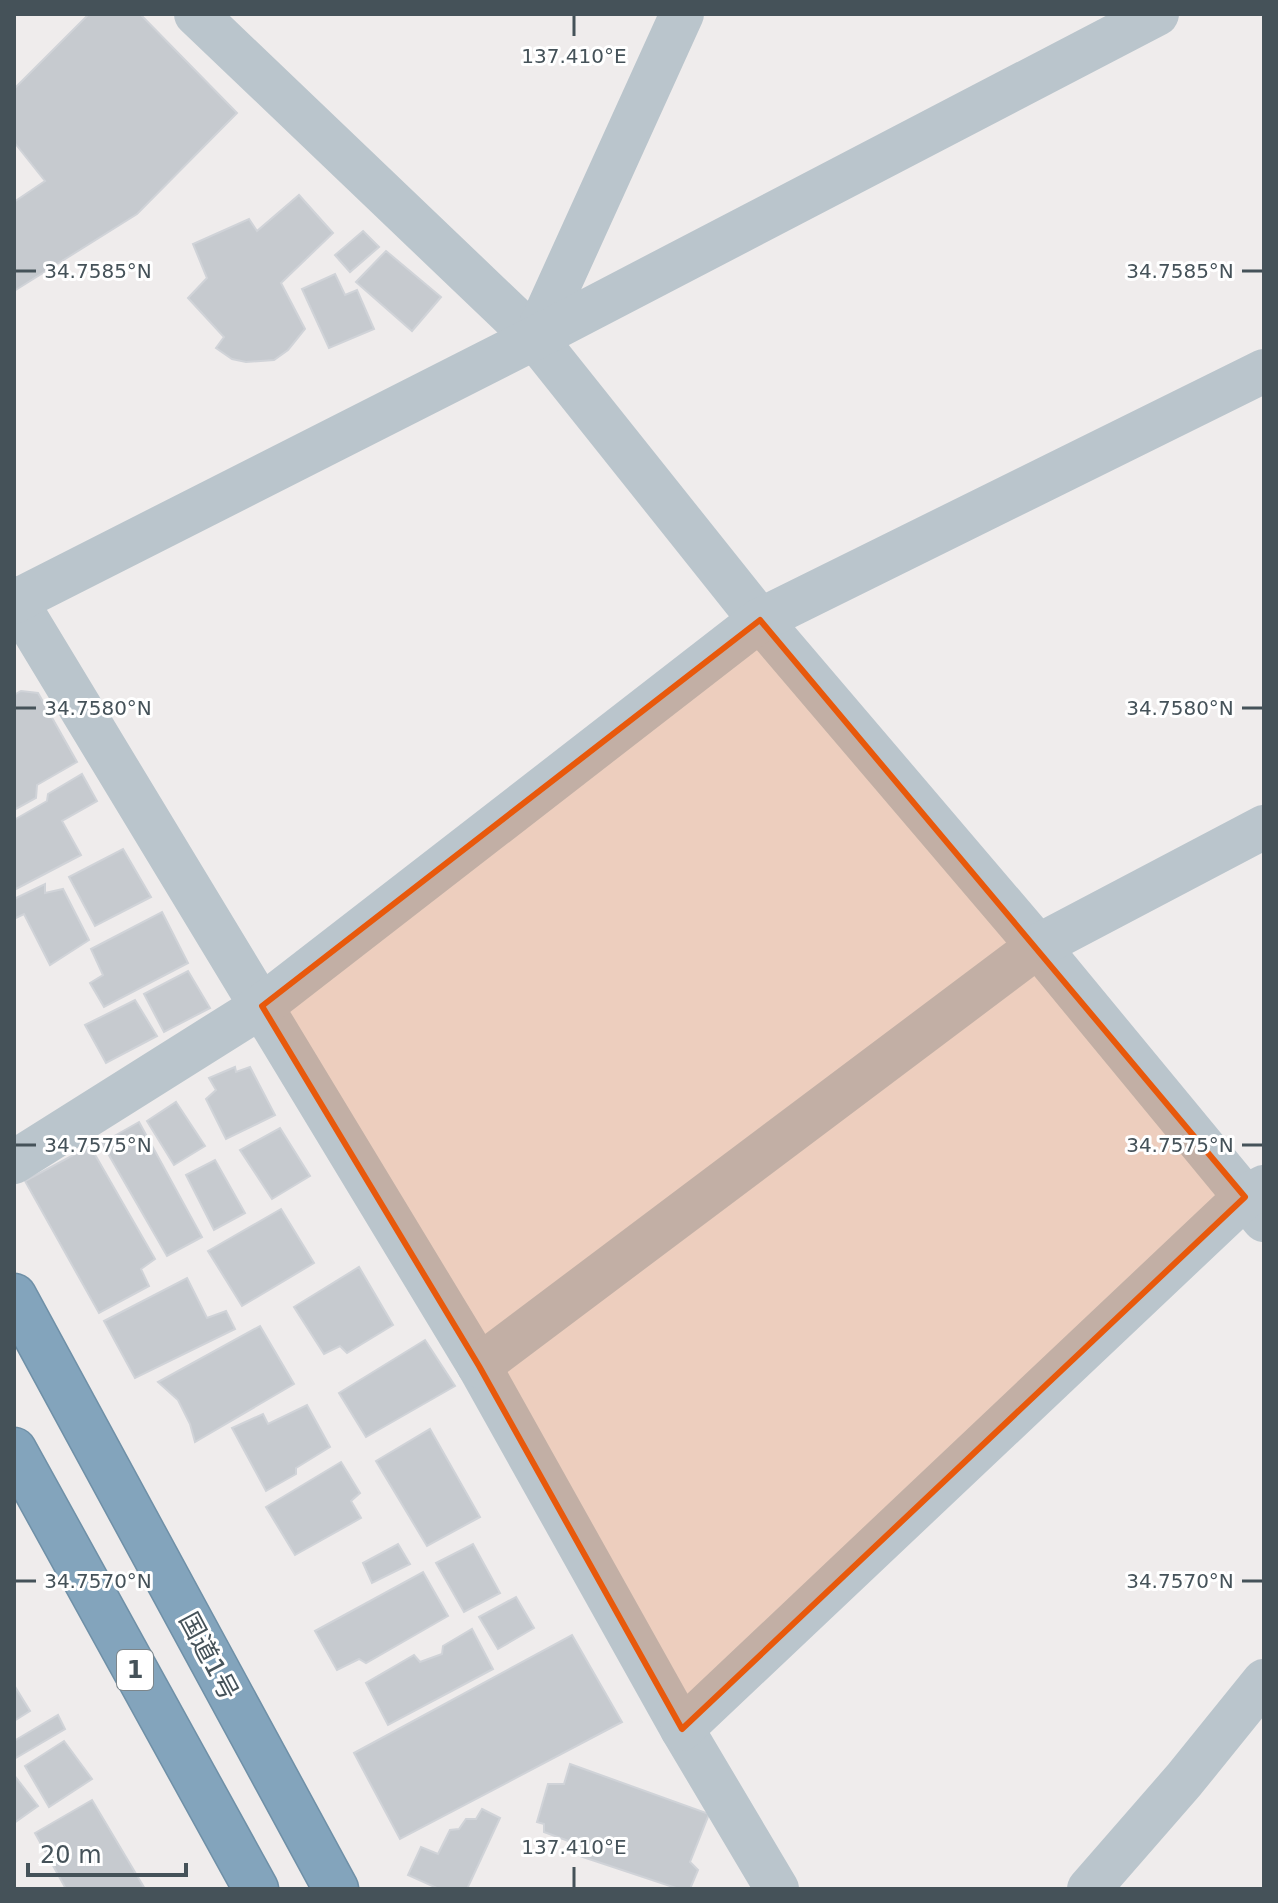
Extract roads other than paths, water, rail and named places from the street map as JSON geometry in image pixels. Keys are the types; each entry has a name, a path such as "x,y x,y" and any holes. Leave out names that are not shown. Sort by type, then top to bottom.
{"highway":[{"name":"国道1号","path":"14,1296 336,1889"},
{"name":"1","path":"14,1450 256,1889"}],"street":[{"path":"196,14 535,338 760,620 1258,1201 682,1729"},
{"path":"535,338 682,14"},
{"path":"777,1889 682,1729 479,1366 15,600 535,338 1157,14"},
{"path":"14,1162 262,1006 760,620 1264,371"},
{"path":"479,1366 1038,946 1264,827"},
{"path":"1089,1889 1184,1780 1264,1681"}]}
